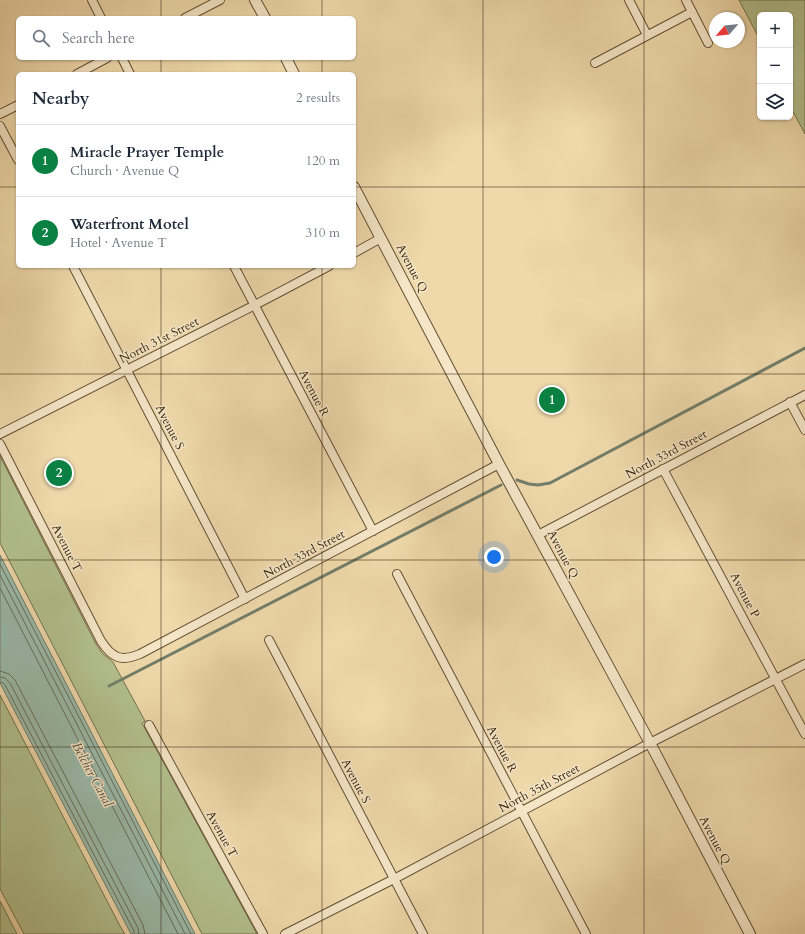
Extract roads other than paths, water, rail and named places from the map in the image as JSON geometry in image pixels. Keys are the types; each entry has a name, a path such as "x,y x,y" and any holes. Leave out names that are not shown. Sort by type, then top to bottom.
{"street":[{"path":"92,0 100,16"},
{"path":"189,16 220,0"},
{"path":"255,0 264,16"},
{"path":"629,0 648,36"},
{"path":"686,0 708,43"},
{"path":"594,63 692,12"},
{"path":"81,72 104,60"},
{"path":"123,60 129,72"},
{"path":"287,60 293,72"},
{"path":"0,114 16,105"},
{"path":"0,126 16,156"},
{"name":"Avenue Q","path":"356,190 750,934"},
{"path":"356,252 381,238"},
{"name":"Avenue S","path":"74,268 245,599"},
{"name":"Avenue R","path":"235,268 373,531"},
{"name":"North 31st Street","path":"0,434 325,268"},
{"name":"North 33rd Street","path":"538,535 805,395"},
{"path":"790,402 805,430"},
{"name":"Avenue T","path":"0,444 101,641 107,650 118,658"},
{"name":"North 33rd Street","path":"118,658 132,657 140,654 500,464"},
{"name":"Avenue P","path":"663,469 805,734"},
{"name":"Avenue R","path":"397,574 586,934"},
{"name":"Avenue S","path":"268,640 423,934"},
{"name":"North 35th Street","path":"285,934 394,879 650,743 805,664"},
{"name":"Avenue T","path":"149,725 263,934"}],"water":[{"name":"Belcher Canal","path":"0,555 195,934 131,934 0,683"}],"waterway":[{"path":"517,480 538,485 550,483 805,348"},
{"path":"109,686 501,485"}],"place":[{"name":"Miracle Prayer Temple","path":"552,400"},
{"name":"Waterfront Motel","path":"59,473"}]}
